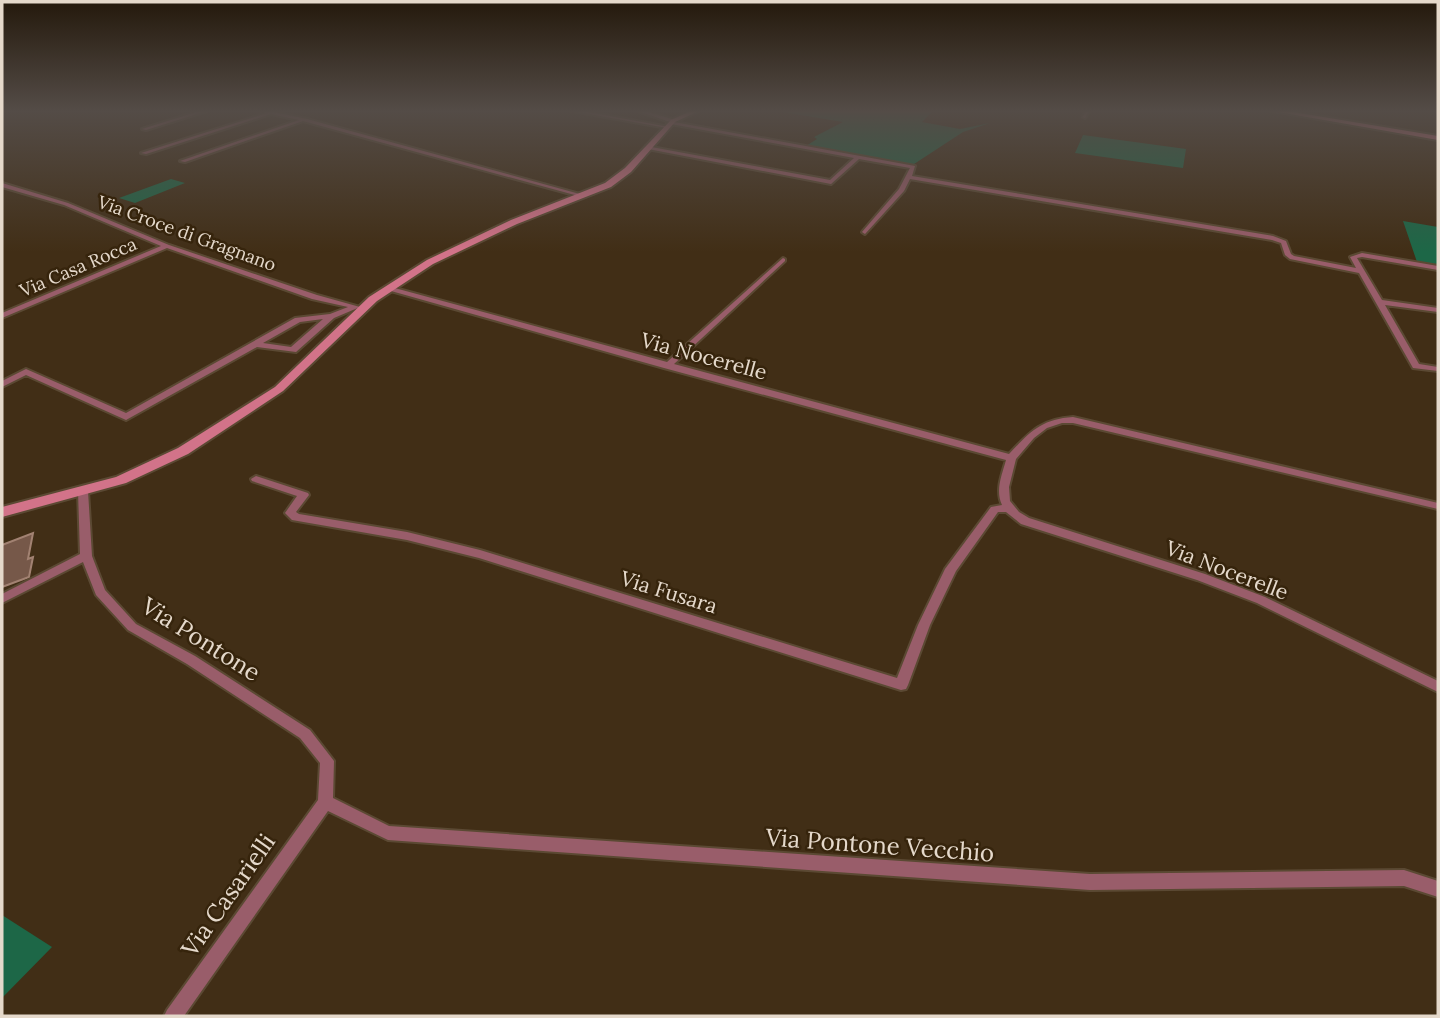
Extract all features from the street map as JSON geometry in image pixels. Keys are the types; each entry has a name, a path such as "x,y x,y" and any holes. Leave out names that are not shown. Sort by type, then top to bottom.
{"street":[{"path":"183,161 193,158"},
{"path":"442,158 584,196"},
{"path":"2,513 121,480 161,463 236,419 279,389 359,308 388,289 461,245 608,185 639,158"},
{"path":"699,158 831,182 857,158"},
{"path":"865,232 902,190 913,167 866,158"},
{"path":"908,177 1273,238 1284,242 1292,258 1361,271"},
{"name":"Via Croce di Gragnano","path":"2,185 66,204 167,246 315,297 359,308"},
{"name":"Via Casa Rocca","path":"2,316 167,246"},
{"path":"1438,268 1362,255 1354,256 1416,366 1438,369"},
{"path":"667,366 783,260"},
{"name":"Via Nocerelle","path":"388,289 1011,458"},
{"path":"1378,302 1438,310"},
{"path":"2,384 26,372 126,417 298,320 331,316 359,308"},
{"path":"255,344 293,350 331,316"},
{"path":"1007,508 1002,497 1011,458 1041,426 1060,420 1073,420 1438,506"},
{"name":"Via Fusara","path":"256,480 304,495 291,509 290,513 296,517 407,536 480,554 901,685 924,625 951,569 995,509 1007,508"},
{"name":"Via Pontone","path":"83,491 86,556 100,592 132,627 191,660 305,734 327,761 325,802"},
{"name":"Via Nocerelle","path":"1007,508 1025,521 1201,577 1261,600 1438,687"},
{"path":"2,599 86,556"},
{"name":"Via Pontone Vecchio","path":"325,802 388,833 1090,882 1404,878 1438,889"},
{"name":"Via Casarielli","path":"173,1016 325,802"}],"green space":[{"path":"866,158 924,158 911,166"},
{"path":"1107,158 1185,158 1183,168"},
{"path":"171,179 185,183 135,203 119,198"},
{"path":"1403,221 1438,227 1438,266 1417,262"},
{"path":"2,915 52,947 2,998"}],"building":[{"path":"33,533 28,559 33,557 29,577 2,587 2,545"}]}
